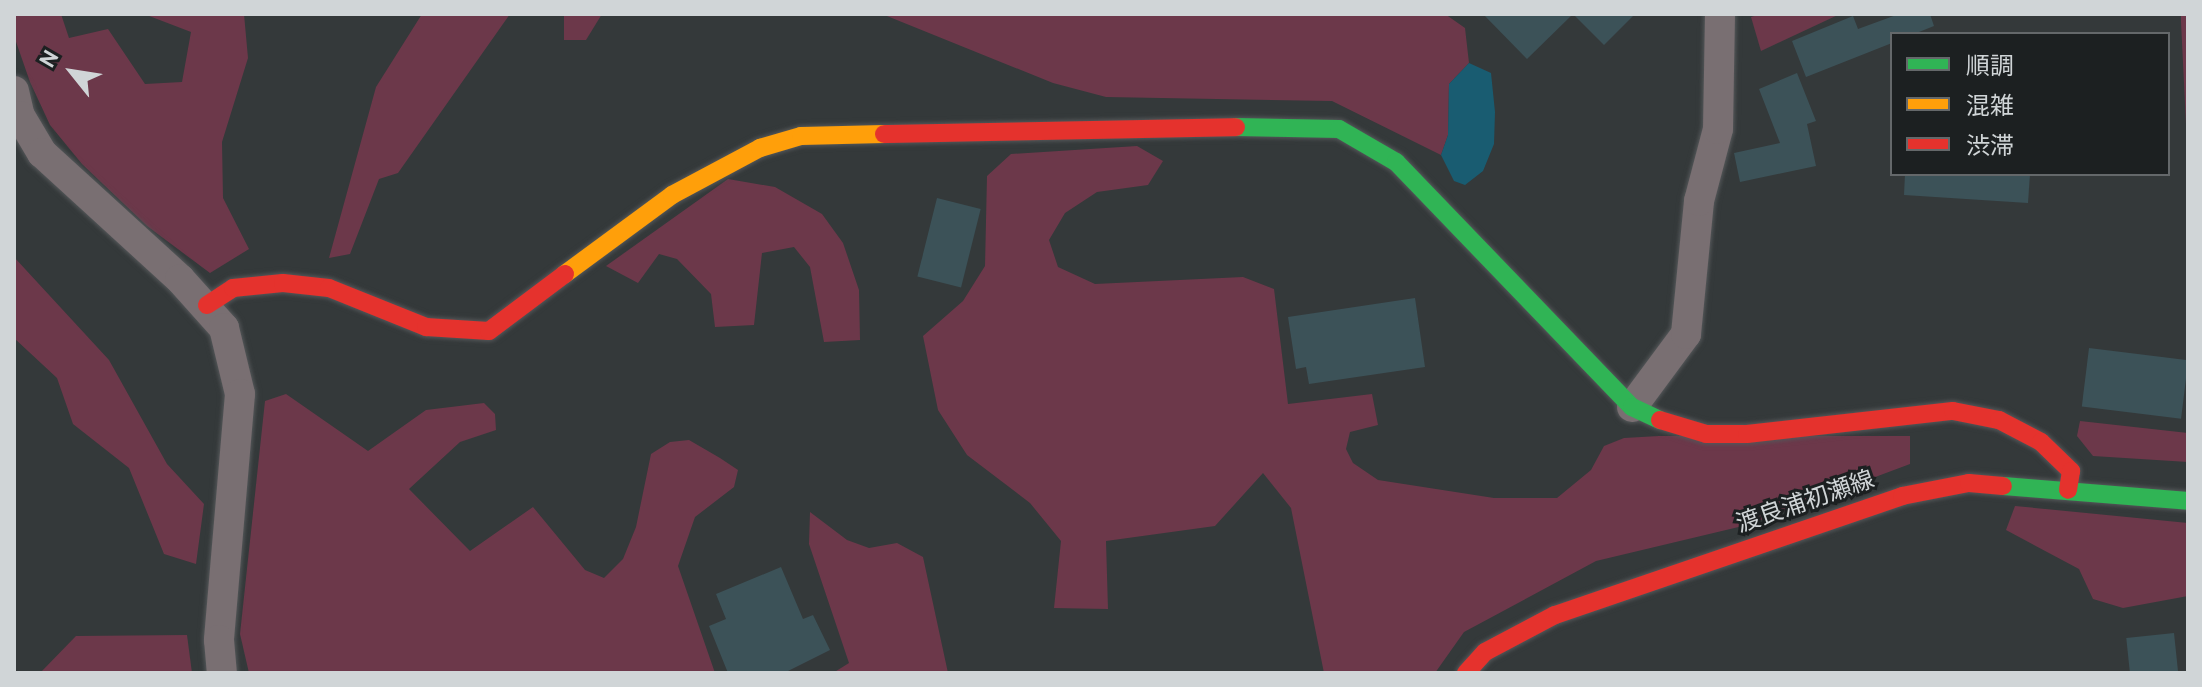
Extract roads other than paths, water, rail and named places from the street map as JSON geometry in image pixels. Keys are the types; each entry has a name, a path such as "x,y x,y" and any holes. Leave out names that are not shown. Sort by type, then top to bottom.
{"street":[{"path":"1632,407 1686,334 1699,201 1718,129 1720,14"},
{"path":"14,91 20,116 42,153 207,305 224,328 240,394 224,553 219,640 222,673"},
{"path":"207,305 233,288 283,283 329,288 426,327 489,331 672,195 746,155 801,136 1306,125 1339,129 1396,162 1632,407 1673,427 1719,434 1953,411 1999,420 2041,442 2071,471 2068,490"},
{"name":"渡良浦初瀬線","path":"1466,673 1485,652 1555,615 1902,496 1969,483 2188,501"}],"water":[{"path":"1469,63 1491,73 1494,144 1483,171 1465,185 1454,181 1441,155 1448,135 1449,84"}]}
